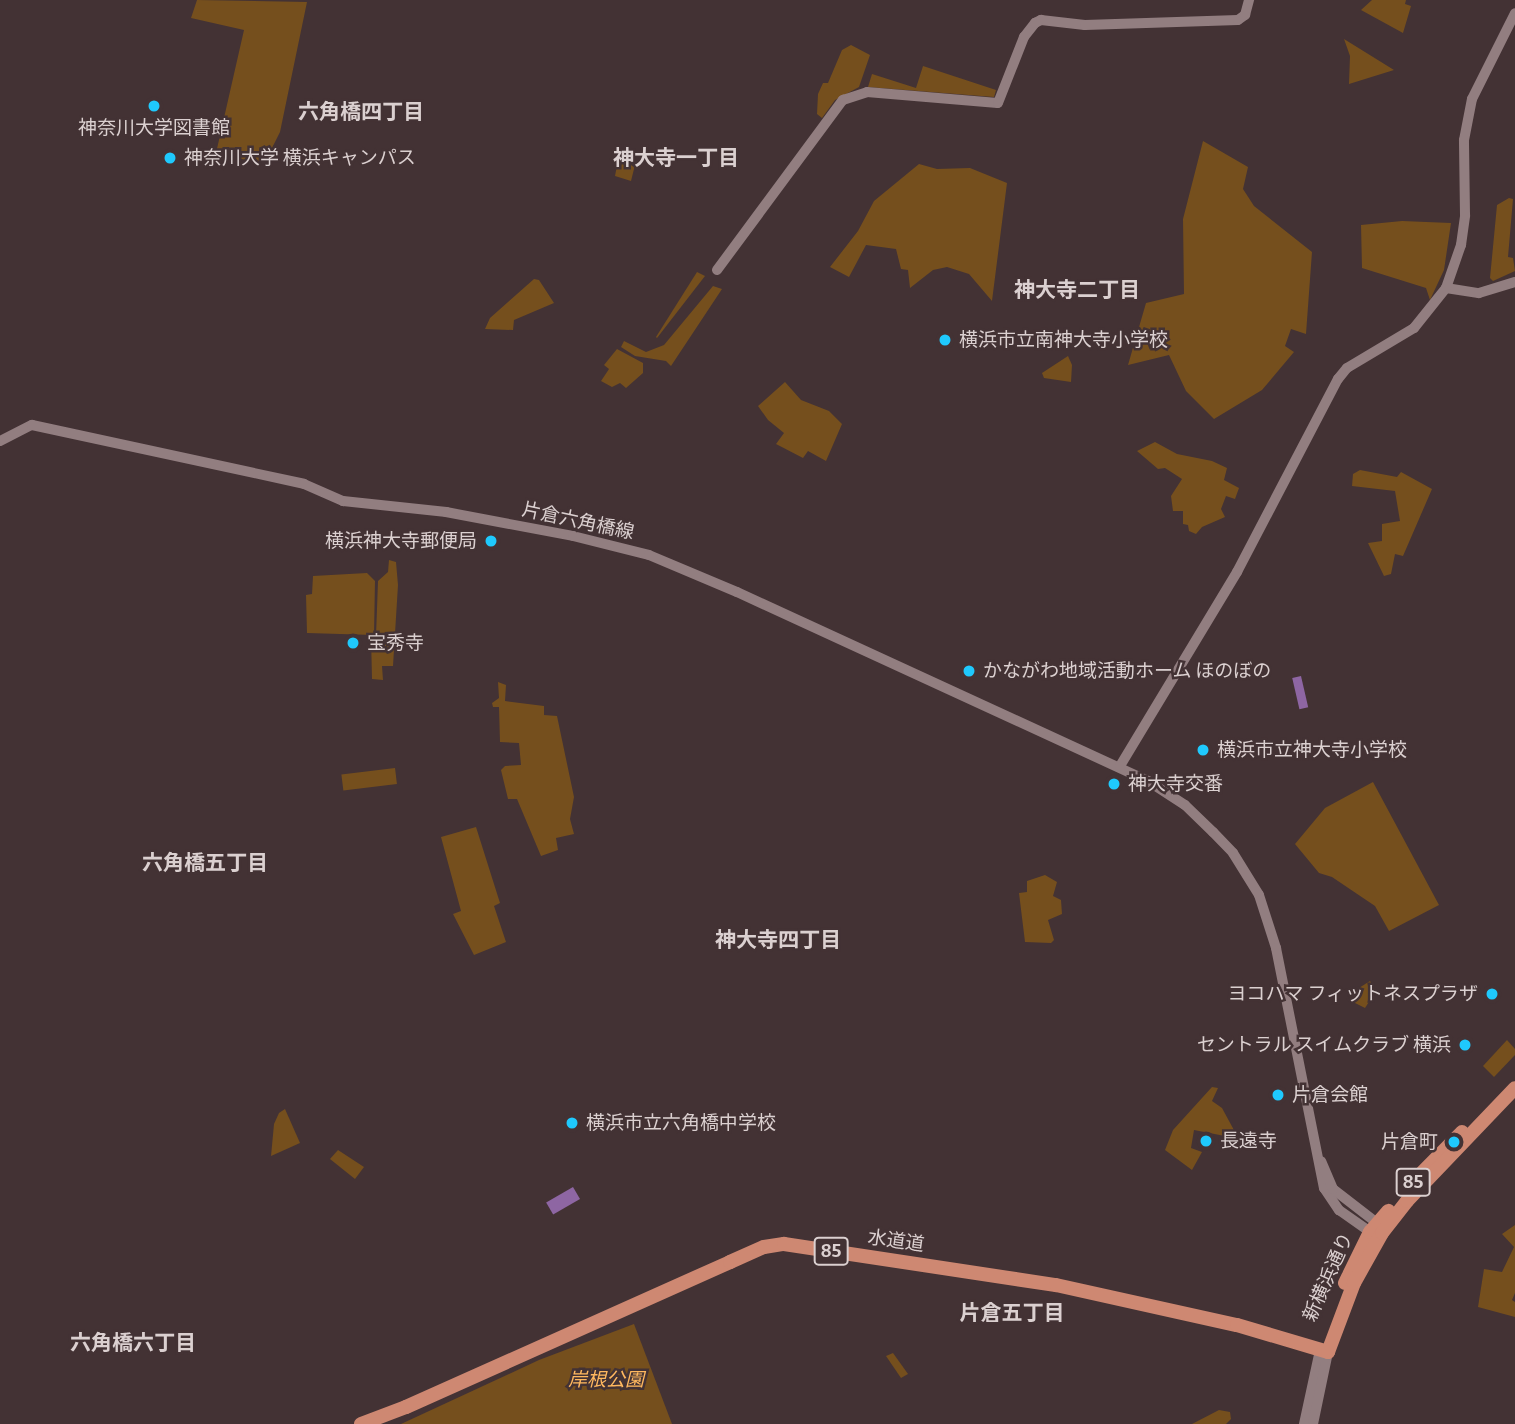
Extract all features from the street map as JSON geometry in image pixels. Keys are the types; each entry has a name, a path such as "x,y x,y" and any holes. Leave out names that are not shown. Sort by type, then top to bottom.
{"main road":[{"name":"新横浜通り","path":"1324,1351 1376,1229 1430,1163 1515,1075"},
{"name":"新横浜通り","path":"1376,1229 1407,1201 1515,1088"},
{"name":"水道道","path":"361,1424 406,1407 744,1256 784,1244 1056,1285 1237,1325 1324,1351"}],"street":[{"path":"717,270 843,100 867,92 998,103 1002,99 1024,37 1034,23 1041,20 1085,25 1238,20 1245,15 1249,0"},
{"path":"1120,766 1237,572 1338,379 1347,368 1415,328 1446,288 1461,245 1465,215 1464,140 1472,99 1515,13"},
{"path":"1446,288 1479,293 1515,282"},
{"name":"片倉六角橋線","path":"0,441 32,425 303,484 343,501 446,512 573,536 649,555 714,581 1120,766 1185,805 1233,853 1259,895 1276,948 1329,1199 1376,1229"},
{"name":"新横浜通り","path":"1304,1424 1324,1351"},
{"name":"新横浜通り","path":"1313,1424 1324,1351"}],"green space":[{"path":"197,0 307,2 280,132 264,164 216,153 244,30 191,18"},
{"path":"1372,0 1406,0 1405,4 1411,6 1403,33 1361,10"},
{"path":"1344,39 1394,70 1349,84 1350,56"},
{"path":"851,45 870,55 859,87 835,100 822,118 817,114 818,94 823,83 828,83 842,50"},
{"path":"923,66 996,90 994,97 868,87 872,74 916,88"},
{"path":"1203,141 1248,167 1243,189 1254,206 1312,252 1306,334 1291,329 1285,346 1294,352 1262,390 1214,419 1186,391 1169,355 1128,365 1146,303 1184,294 1183,219"},
{"path":"618,160 635,165 631,181 615,176"},
{"path":"919,164 937,169 970,168 1007,183 992,301 969,274 947,267 933,270 910,288 908,270 901,269 896,249 866,245 849,277 830,267 858,231 874,201"},
{"path":"1509,198 1513,199 1508,257 1513,258 1515,271 1493,281 1490,278 1497,205"},
{"path":"1402,221 1451,223 1444,270 1430,300 1426,288 1362,268 1361,225"},
{"path":"697,272 705,276 657,338 656,337"},
{"path":"534,279 539,280 554,303 514,320 513,330 485,329 490,318"},
{"path":"713,286 722,289 671,366 666,361 635,356 621,347 624,341 646,352 664,345"},
{"path":"617,349 643,363 643,373 626,388 620,383 612,387 601,381 609,369 604,365"},
{"path":"1068,356 1072,365 1071,382 1044,378 1042,373"},
{"path":"785,382 801,400 829,411 842,424 826,461 808,451 803,458 776,444 784,433 768,420 758,406"},
{"path":"1155,442 1177,454 1212,461 1227,468 1224,480 1239,488 1235,499 1226,496 1221,509 1225,517 1202,527 1196,534 1189,531 1188,525 1183,524 1183,511 1173,511 1171,496 1182,479 1165,468 1158,469 1137,451"},
{"path":"1360,470 1397,477 1401,472 1432,489 1403,556 1395,554 1391,574 1384,576 1368,543 1382,541 1382,524 1400,521 1395,491 1352,486 1353,474"},
{"path":"389,560 396,562 398,585 393,666 382,666 383,680 372,679 371,637 376,636 378,581 388,572"},
{"path":"367,573 375,581 374,635 307,633 306,595 312,594 313,576"},
{"path":"498,682 506,685 505,701 544,706 544,715 557,716 574,797 570,819 574,834 556,838 558,850 541,856 517,799 508,799 501,770 505,766 521,765 519,743 500,742 499,707 493,707 492,703 499,698"},
{"path":"395,768 397,784 343,790 341,775"},
{"path":"1373,782 1439,905 1389,931 1375,906 1332,877 1319,873 1295,844 1325,808"},
{"path":"476,827 500,903 494,906 506,942 474,955 453,914 461,911 441,837"},
{"path":"1045,875 1057,882 1053,896 1061,900 1062,914 1048,920 1054,940 1051,943 1025,942 1019,893 1027,892 1027,881"},
{"path":"1370,981 1376,991 1365,1008 1355,1003 1351,993"},
{"path":"1507,1040 1515,1049 1515,1055 1494,1077 1483,1066"},
{"path":"1212,1087 1218,1088 1212,1101 1222,1108 1235,1132 1230,1137 1194,1130 1191,1148 1202,1152 1192,1170 1165,1150 1173,1130"},
{"path":"285,1109 300,1143 271,1156 274,1124 279,1113"},
{"path":"338,1150 364,1167 355,1179 330,1159"},
{"path":"1515,1225 1515,1293 1512,1300 1515,1302 1515,1317 1478,1307 1484,1269 1502,1272 1514,1247 1502,1234"},
{"name":"岸根公園","path":"634,1324 672,1424 401,1424 539,1360"},
{"path":"893,1353 908,1374 901,1378 886,1356"},
{"path":"1219,1410 1230,1412 1231,1419 1226,1424 1192,1424"}],"shaded area":[{"path":"1301,676 1308,707 1299,709 1292,678"},
{"path":"573,1187 580,1199 553,1215 546,1202"}],"place":[{"name":"神奈川大学図書館","path":"154,106"},
{"name":"神奈川大学 横浜キャンパス","path":"170,158"},
{"name":"横浜市立南神大寺小学校","path":"945,340"},
{"name":"横浜神大寺郵便局","path":"491,541"},
{"name":"宝秀寺","path":"353,643"},
{"name":"かながわ地域活動ホーム ほのぼの","path":"969,671"},
{"name":"横浜市立神大寺小学校","path":"1203,750"},
{"name":"神大寺交番","path":"1114,784"},
{"name":"ヨコハマ フィットネスプラザ","path":"1492,994"},
{"name":"セントラル スイムクラブ 横浜","path":"1465,1045"},
{"name":"片倉会館","path":"1278,1095"},
{"name":"横浜市立六角橋中学校","path":"572,1123"},
{"name":"長遠寺","path":"1206,1141"},
{"name":"片倉町","path":"1454,1142"}],"district":[{"name":"六角橋四丁目","path":"361,112"},
{"name":"神大寺一丁目","path":"676,158"},
{"name":"神大寺二丁目","path":"1077,290"},
{"name":"六角橋五丁目","path":"205,863"},
{"name":"神大寺四丁目","path":"778,940"},
{"name":"片倉五丁目","path":"1012,1313"},
{"name":"六角橋六丁目","path":"133,1343"}]}
